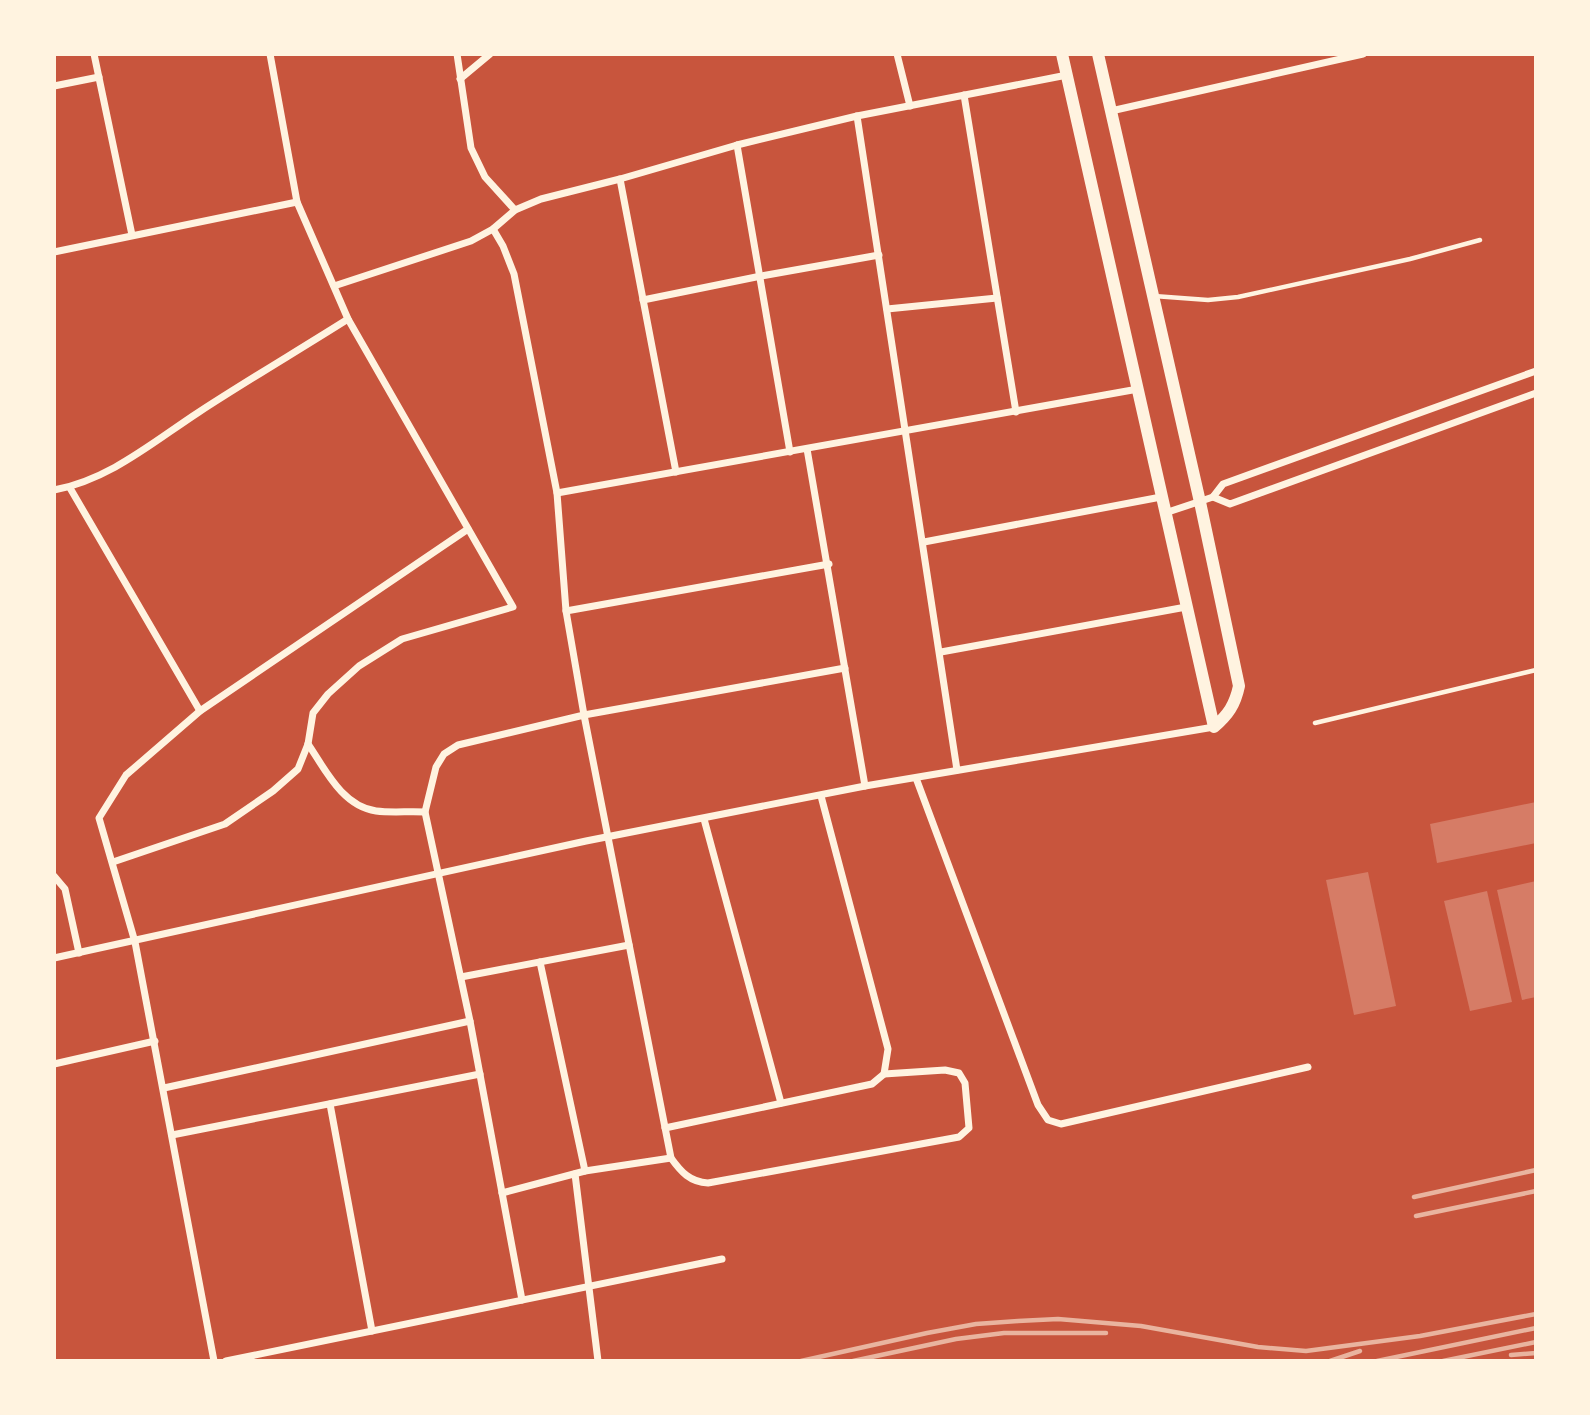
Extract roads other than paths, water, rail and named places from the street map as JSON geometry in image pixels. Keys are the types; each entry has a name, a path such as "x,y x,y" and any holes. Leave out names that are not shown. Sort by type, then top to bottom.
{"street":[{"path":"94,54 132,235"},
{"path":"113,862 225,824 273,791 298,769 308,744 313,713 328,694 359,666 402,639 513,607 348,319 297,202 271,54"},
{"path":"457,54 471,148 477,164 494,189 515,210"},
{"path":"460,79 490,54"},
{"path":"897,54 910,106"},
{"path":"1062,54 1213,727"},
{"path":"54,958 608,837 865,786 1213,727 1225,717 1235,703 1239,686 1098,54"},
{"path":"1111,111 1363,54"},
{"path":"334,286 471,241 492,229 515,210 541,199 737,145 857,116 1067,75"},
{"path":"54,86 99,77"},
{"path":"964,95 1016,412"},
{"path":"857,116 957,770"},
{"path":"737,145 790,452"},
{"path":"620,179 676,472"},
{"path":"54,252 297,202"},
{"path":"492,229 503,246 514,274 557,493 566,611 671,1158 681,1171 696,1183 708,1183 959,1137 969,1128 965,1083 959,1073 946,1069 884,1074 872,1084 666,1128"},
{"path":"643,300 879,255"},
{"path":"887,309 997,298"},
{"path":"54,490 70,488 127,461 199,412 348,319"},
{"path":"1165,513 1213,497 1223,484 1536,371"},
{"path":"557,493 1138,389"},
{"path":"1213,497 1230,504 1536,393"},
{"path":"807,449 829,564 865,786"},
{"path":"70,488 200,711"},
{"path":"924,542 1161,497"},
{"path":"214,1361 135,942 99,818 126,775 200,711 468,529"},
{"path":"566,611 829,564"},
{"path":"941,652 1186,607"},
{"path":"522,1300 470,1021 425,812 436,767 444,754 458,745 584,715 845,668"},
{"path":"308,744 346,797 374,811 425,812"},
{"path":"916,778 1038,1105 1048,1120 1061,1124 1308,1067"},
{"path":"821,796 888,1049 884,1074"},
{"path":"704,819 781,1103"},
{"path":"54,876 65,889 79,953"},
{"path":"461,976 629,945"},
{"path":"540,962 585,1171"},
{"path":"164,1088 470,1021"},
{"path":"54,1064 155,1041"},
{"path":"172,1135 480,1074"},
{"path":"330,1104 372,1331"},
{"path":"502,1193 585,1171 671,1158"},
{"path":"575,1174 598,1361"},
{"path":"226,1361 722,1259"}],"lane":[{"path":"1153,296 1208,300 1238,297 1410,259 1480,240"},
{"path":"1315,723 1536,670"}],"railway":[{"path":"1414,1197 1536,1170"},
{"path":"1416,1216 1536,1191"},
{"path":"801,1361 927,1333 976,1324 1018,1321 1058,1319 1141,1326 1258,1347 1306,1351 1420,1336 1536,1314"},
{"path":"1377,1361 1536,1328"},
{"path":"853,1361 956,1339 1004,1333 1106,1333"},
{"path":"1443,1361 1536,1342"},
{"path":"1330,1361 1360,1351"},
{"path":"1511,1355 1536,1353"}]}
